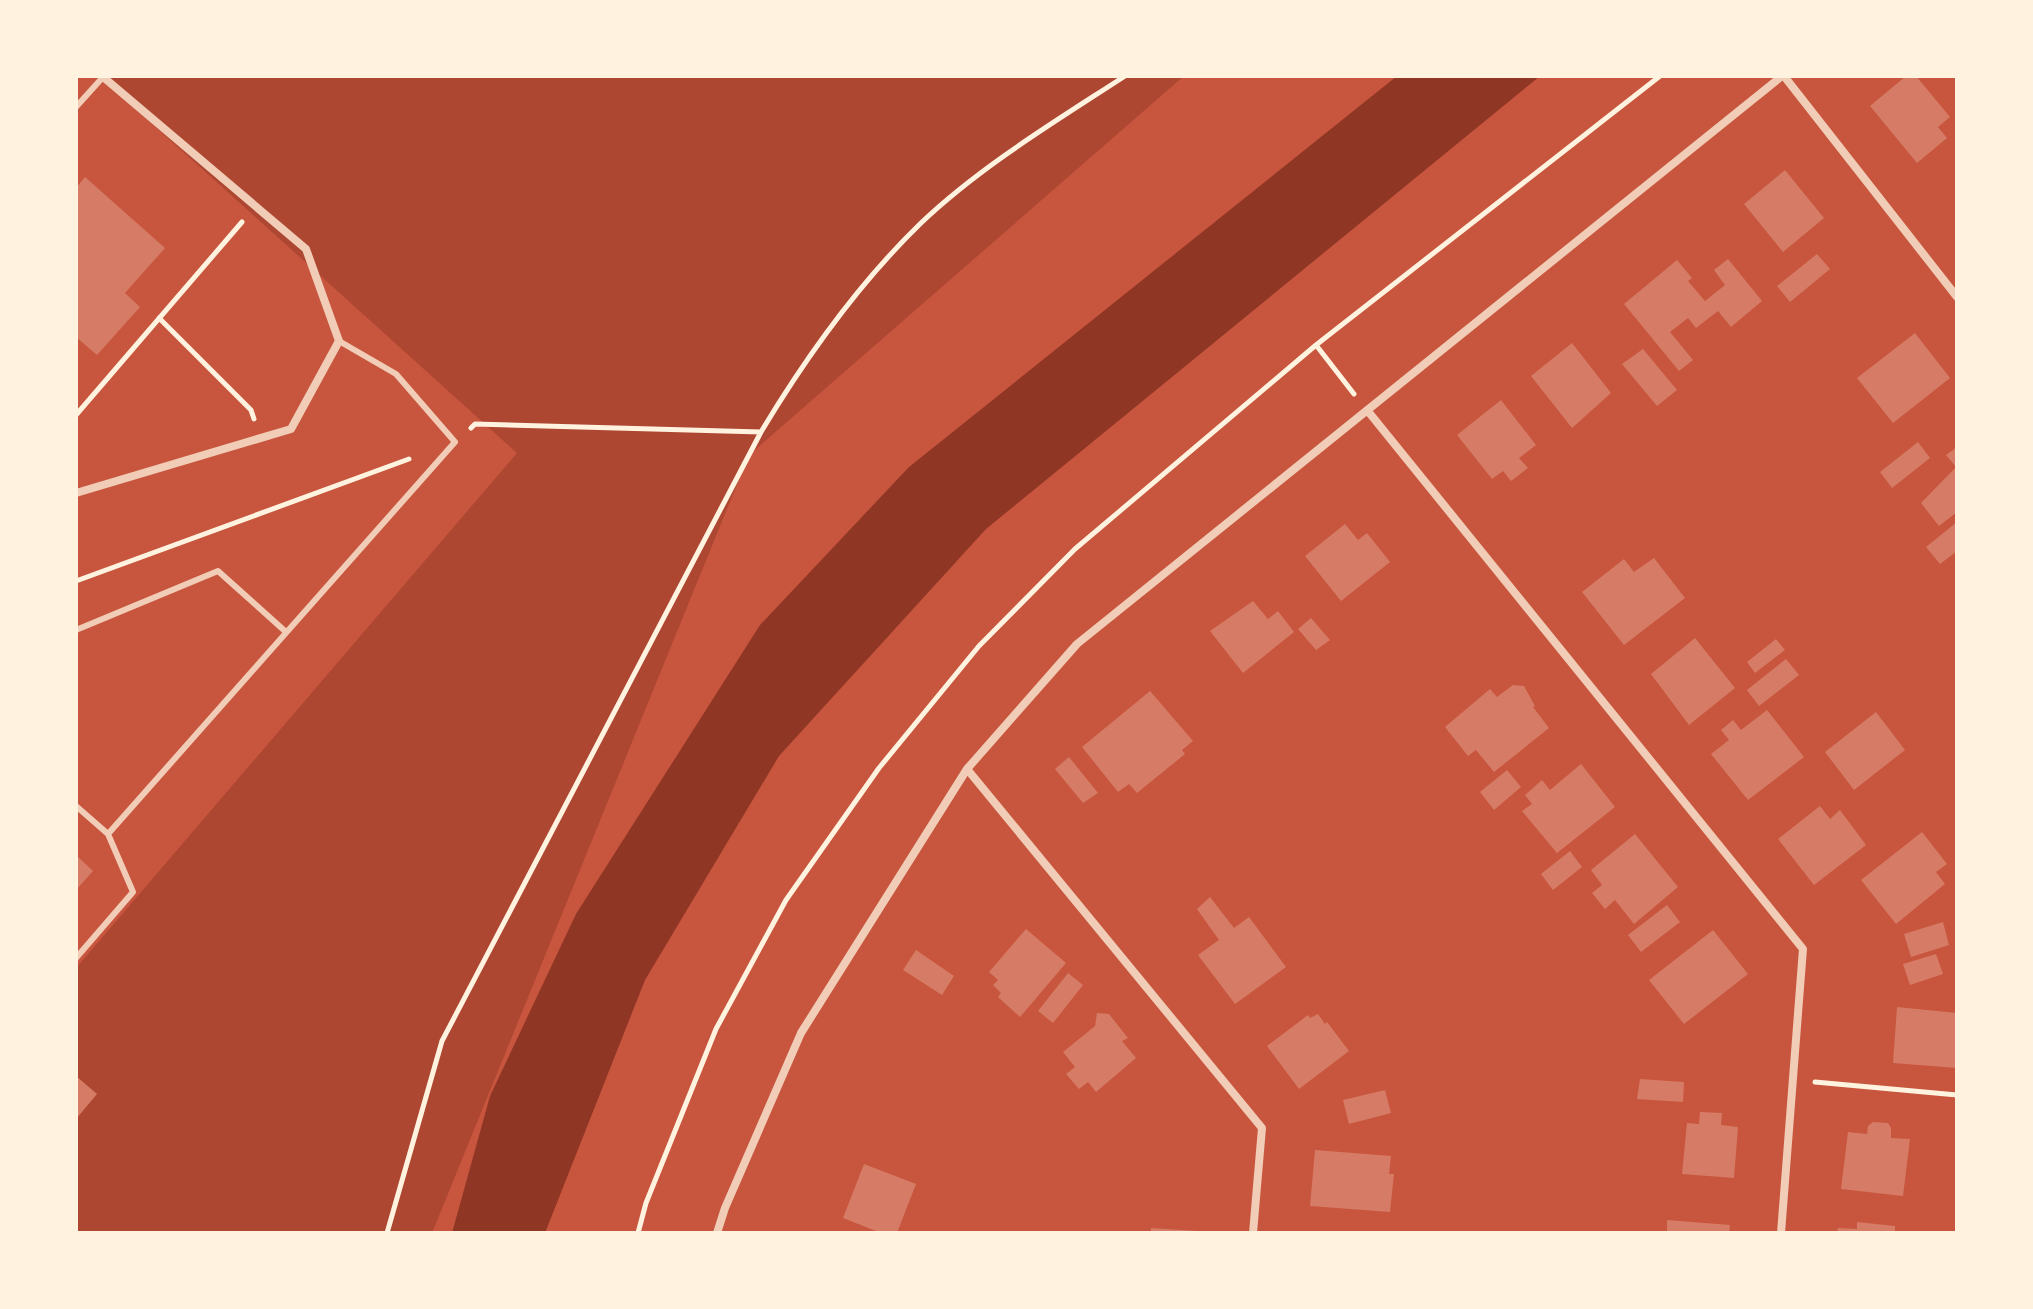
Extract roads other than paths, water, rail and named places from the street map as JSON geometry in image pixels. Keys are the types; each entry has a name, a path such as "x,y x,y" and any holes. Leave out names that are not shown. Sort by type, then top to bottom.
{"street":[{"path":"76,493 291,429 339,341 306,249 102,76"},
{"path":"717,1233 801,1033 967,769 1077,644 1783,76 1957,297"},
{"path":"1367,410 1803,949 1781,1233"},
{"path":"967,769 1262,1128 1253,1233"}],"lane":[{"path":"76,107 102,76"},
{"path":"108,834 455,442 396,374 339,341"},
{"path":"76,630 218,571 286,632"},
{"path":"76,806 108,834 133,892 76,958"}]}
